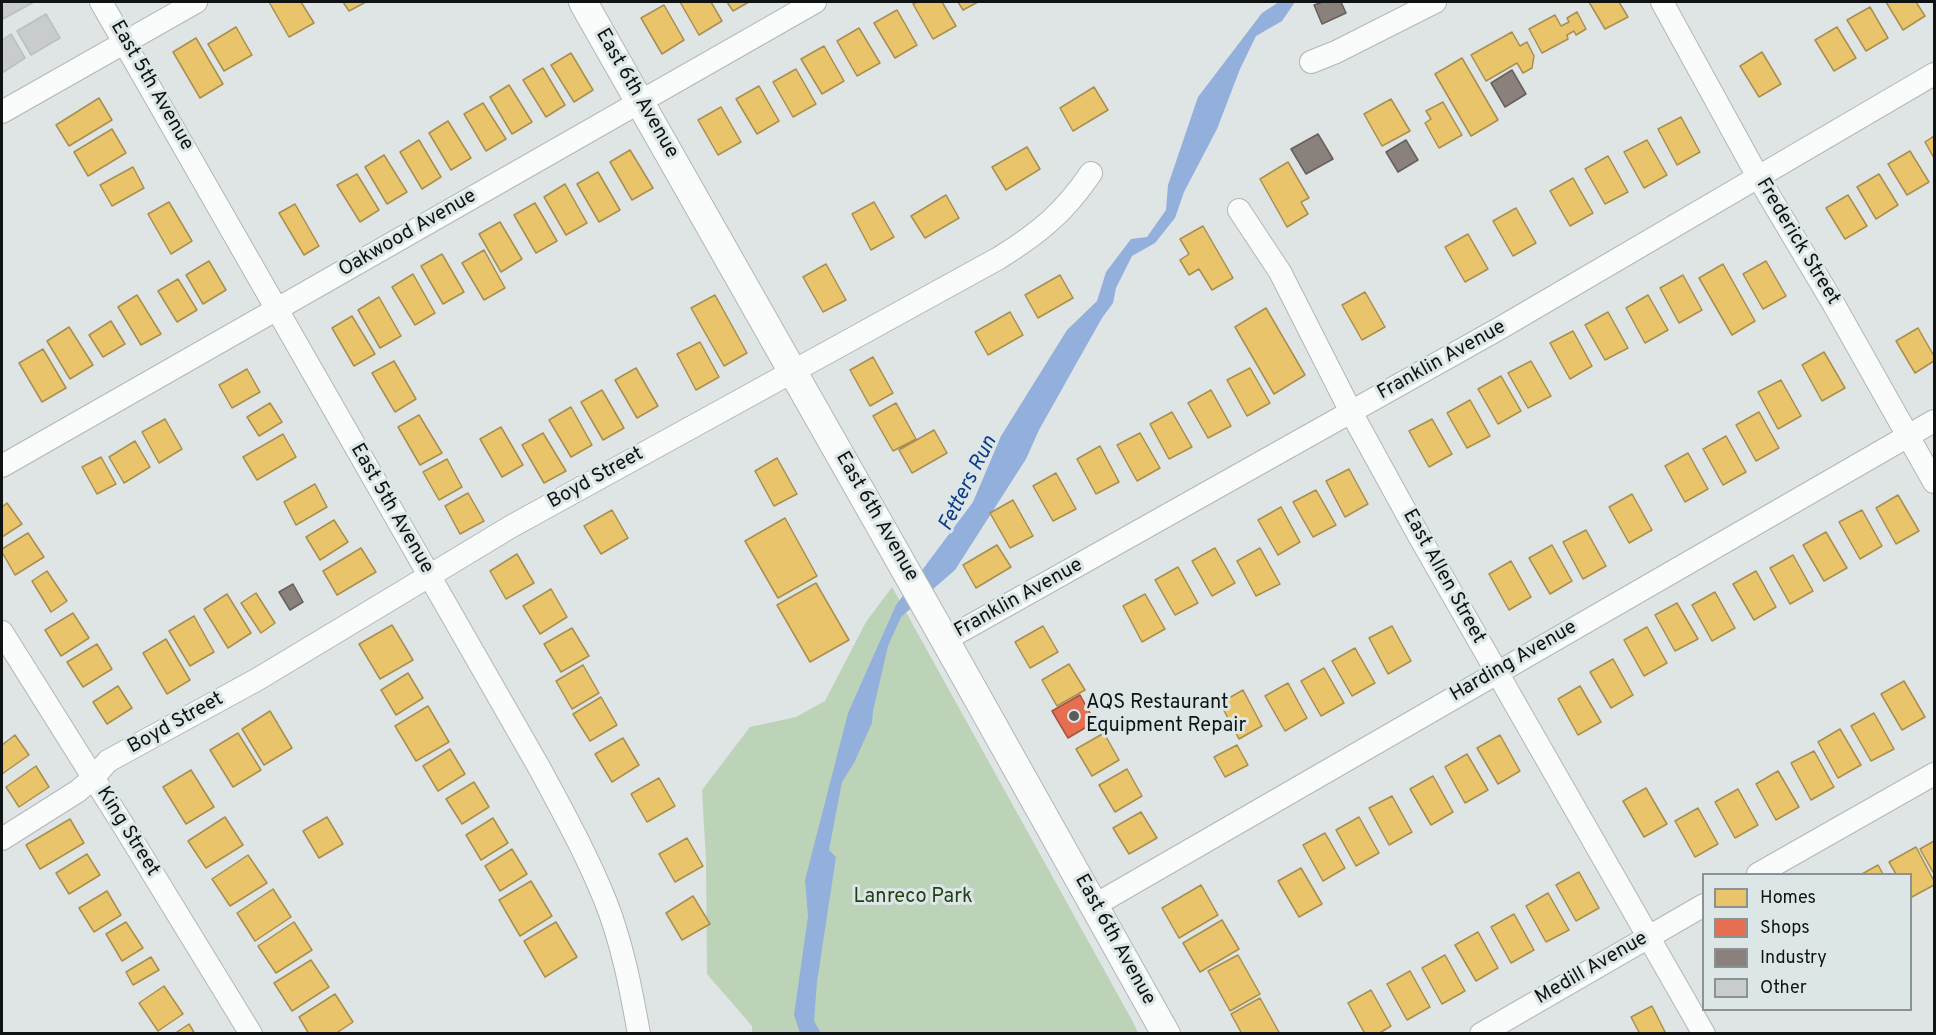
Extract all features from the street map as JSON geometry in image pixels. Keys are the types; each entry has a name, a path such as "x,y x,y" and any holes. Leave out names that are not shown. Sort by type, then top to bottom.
{"street":[{"name":"East 5th Avenue","path":"101,2 540,769 582,849 606,902 623,958 639,1034"},
{"path":"2,112 196,2"},
{"name":"East 6th Avenue","path":"583,2 940,630 1166,1034"},
{"name":"Oakwood Avenue","path":"2,466 814,2"},
{"path":"1311,62 1336,52 1435,2"},
{"name":"Frederick Street","path":"1662,2 1758,177 1935,482"},
{"name":"Franklin Avenue","path":"940,630 1081,565 1503,327 1935,74"},
{"name":"Boyd Street","path":"2,839 78,791 108,761 258,679 512,525 999,258 1026,241 1062,211 1091,173"},
{"name":"East Allen Street","path":"1239,210 1280,272 1351,412 1496,672 1704,1034"},
{"name":"Harding Avenue","path":"1095,905 1935,421"},
{"name":"King Street","path":"2,632 251,1034"},
{"path":"1760,873 1935,774"},
{"name":"Medill Avenue","path":"1481,1034 1702,906"}],"green space":[{"name":"Lanreco Park","path":"892,587 1138,1033 752,1033 752,1026 707,974 706,861 702,790 750,727 796,717 825,701 866,622"}],"water":[{"path":"1279,2 1295,2 1282,21 1256,36 1240,69 1217,129 1184,192 1175,218 1155,243 1132,256 1116,288 1113,303 1102,318 1039,430 1026,459 955,570 901,617 888,646 872,723 854,763 842,782 829,850 836,857 817,982 814,1021 821,1033 800,1033 794,1015 808,916 805,880 848,713 896,605 973,502 1001,436 1067,330 1097,301 1106,272 1131,239 1147,237 1166,210 1168,185 1198,97 1262,13"}],"building: Homes":[{"path":"269,2 301,2 314,23 289,37"},
{"path":"343,2 366,2 349,11"},
{"path":"680,2 711,2 722,21 699,35"},
{"path":"727,2 749,2 733,11"},
{"path":"942,2 956,26 933,39 913,4"},
{"path":"958,2 978,2 963,10"},
{"path":"1589,2 1619,2 1628,17 1605,29"},
{"path":"1886,2 1916,2 1925,16 1903,30"},
{"path":"664,5 684,40 662,54 641,18"},
{"path":"1870,7 1888,38 1866,51 1847,20"},
{"path":"897,10 917,45 895,58 874,23"},
{"path":"1577,12 1586,29 1576,35 1574,31 1567,35 1568,39 1542,53 1529,29 1555,15 1561,26 1569,22 1567,18"},
{"path":"236,27 252,55 224,71 208,44"},
{"path":"1837,27 1856,58 1834,71 1815,40"},
{"path":"859,28 880,63 857,76 837,41"},
{"path":"1512,32 1520,46 1527,42 1534,56 1532,68 1523,73 1517,63 1486,81 1471,55"},
{"path":"196,38 223,84 200,98 173,52"},
{"path":"824,46 844,81 822,94 801,59"},
{"path":"1762,52 1781,84 1759,97 1740,66"},
{"path":"571,53 593,90 574,102 551,65"},
{"path":"1462,58 1498,120 1471,136 1435,74"},
{"path":"543,68 565,105 546,117 523,80"},
{"path":"796,69 816,104 793,117 773,82"},
{"path":"509,85 532,122 512,134 490,97"},
{"path":"759,86 779,121 757,134 736,99"},
{"path":"1094,87 1108,110 1073,131 1060,108"},
{"path":"99,98 112,120 69,146 56,125"},
{"path":"1391,99 1410,131 1382,146 1364,114"},
{"path":"1443,102 1462,135 1439,148 1425,123 1431,119 1426,111"},
{"path":"483,103 506,139 486,151 464,114"},
{"path":"721,107 741,142 718,155 698,120"},
{"path":"1681,117 1700,152 1677,165 1658,129"},
{"path":"448,121 471,158 451,170 429,133"},
{"path":"112,129 126,153 88,176 74,152"},
{"path":"1934,136 1934,158 1925,142"},
{"path":"419,140 441,177 422,189 400,152"},
{"path":"1647,140 1667,175 1644,188 1624,152"},
{"path":"1027,147 1040,169 1006,190 992,167"},
{"path":"630,150 653,188 632,200 610,162"},
{"path":"1910,151 1929,182 1907,195 1888,164"},
{"path":"384,155 407,192 387,204 365,167"},
{"path":"1608,156 1628,192 1605,204 1585,169"},
{"path":"1288,162 1309,198 1301,202 1308,214 1287,227 1260,179"},
{"path":"133,167 144,188 112,206 100,185"},
{"path":"598,172 620,210 599,222 577,184"},
{"path":"357,174 379,210 360,222 337,185"},
{"path":"1879,174 1898,205 1876,219 1857,187"},
{"path":"1573,178 1593,213 1570,226 1550,191"},
{"path":"565,184 587,223 566,235 544,197"},
{"path":"946,195 959,218 925,238 911,216"},
{"path":"1848,195 1867,226 1845,239 1826,208"},
{"path":"169,202 192,241 171,254 148,214"},
{"path":"874,202 894,237 871,250 852,214"},
{"path":"535,203 557,241 536,253 514,215"},
{"path":"295,204 319,246 304,255 279,213"},
{"path":"1516,208 1536,243 1513,256 1493,221"},
{"path":"500,222 522,259 501,272 479,234"},
{"path":"1203,226 1233,278 1212,290 1199,269 1189,275 1180,260 1189,254 1180,239"},
{"path":"1468,234 1488,269 1465,282 1445,247"},
{"path":"484,250 505,288 484,300 462,263"},
{"path":"442,254 464,292 443,304 421,266"},
{"path":"209,261 226,290 203,304 186,275"},
{"path":"1766,261 1786,296 1763,309 1743,274"},
{"path":"826,264 846,300 823,312 803,277"},
{"path":"1723,264 1755,321 1732,335 1699,278"},
{"path":"413,274 435,313 415,325 392,287"},
{"path":"1060,275 1073,298 1038,318 1025,295"},
{"path":"1683,275 1702,310 1679,323 1660,288"},
{"path":"178,279 197,310 177,322 158,291"},
{"path":"1365,292 1385,327 1362,340 1342,305"},
{"path":"137,295 161,334 141,345 118,307"},
{"path":"715,295 747,353 724,366 691,308"},
{"path":"1648,295 1668,330 1645,343 1626,308"},
{"path":"379,297 401,336 380,348 358,310"},
{"path":"1266,308 1305,375 1274,394 1235,327"},
{"path":"1010,312 1023,335 988,355 975,332"},
{"path":"1608,312 1628,348 1605,360 1585,325"},
{"path":"352,316 375,354 354,366 332,328"},
{"path":"111,321 125,344 103,357 89,335"},
{"path":"69,327 93,365 70,379 47,341"},
{"path":"1918,328 1934,356 1934,361 1915,373 1896,341"},
{"path":"1573,331 1592,366 1570,379 1550,343"},
{"path":"700,342 719,377 696,390 677,354"},
{"path":"43,349 66,388 42,402 19,363"},
{"path":"1824,352 1845,388 1822,401 1802,365"},
{"path":"873,357 893,393 870,406 850,370"},
{"path":"394,361 416,399 395,412 372,373"},
{"path":"1531,361 1551,396 1528,408 1508,373"},
{"path":"636,368 658,406 637,418 615,380"},
{"path":"1250,368 1270,403 1247,416 1227,380"},
{"path":"247,369 260,392 232,408 219,385"},
{"path":"1501,376 1521,411 1498,424 1478,389"},
{"path":"1781,380 1801,416 1778,429 1758,392"},
{"path":"602,390 624,428 603,440 581,402"},
{"path":"1211,390 1231,426 1208,438 1188,403"},
{"path":"1470,400 1490,436 1467,448 1447,413"},
{"path":"270,403 282,422 259,436 247,417"},
{"path":"896,403 916,439 893,451 873,416"},
{"path":"571,407 592,445 571,457 549,420"},
{"path":"1172,412 1192,447 1169,459 1150,424"},
{"path":"1759,412 1779,448 1756,461 1736,425"},
{"path":"419,415 442,453 420,465 398,427"},
{"path":"165,419 182,449 159,463 142,432"},
{"path":"1432,419 1452,454 1429,467 1409,431"},
{"path":"501,427 523,465 502,477 480,439"},
{"path":"934,430 947,453 912,473 899,450"},
{"path":"543,433 566,471 544,483 522,445"},
{"path":"1140,433 1160,468 1137,481 1117,445"},
{"path":"283,434 296,457 257,480 243,457"},
{"path":"1726,436 1746,472 1723,485 1703,449"},
{"path":"135,441 150,467 124,483 109,457"},
{"path":"1100,446 1119,482 1096,494 1077,459"},
{"path":"1688,453 1708,489 1685,502 1665,466"},
{"path":"101,457 116,484 97,494 82,467"},
{"path":"777,458 797,494 774,506 755,471"},
{"path":"447,459 462,487 439,500 423,472"},
{"path":"1349,469 1368,504 1345,517 1326,481"},
{"path":"1056,473 1076,509 1053,521 1033,486"},
{"path":"315,484 327,507 296,525 284,502"},
{"path":"1316,490 1336,525 1313,537 1293,502"},
{"path":"468,493 484,521 460,534 445,506"},
{"path":"1632,494 1652,530 1629,543 1609,507"},
{"path":"1898,495 1919,531 1896,544 1876,508"},
{"path":"1013,500 1033,536 1010,548 990,513"},
{"path":"7,503 22,524 2,537 2,507"},
{"path":"1281,507 1300,542 1278,555 1258,520"},
{"path":"612,510 628,538 601,554 584,526"},
{"path":"1862,510 1882,546 1860,559 1839,522"},
{"path":"785,518 817,576 778,598 745,541"},
{"path":"334,520 348,542 320,560 306,537"},
{"path":"1586,530 1606,566 1583,579 1563,542"},
{"path":"1826,532 1847,568 1824,581 1803,545"},
{"path":"28,533 44,557 15,575 2,549"},
{"path":"997,545 1011,567 976,588 963,565"},
{"path":"1552,545 1572,581 1550,594 1529,558"},
{"path":"361,548 376,572 337,595 323,571"},
{"path":"1215,548 1235,583 1212,596 1192,561"},
{"path":"1260,548 1280,584 1256,596 1237,561"},
{"path":"517,554 534,583 506,599 490,571"},
{"path":"1793,555 1813,591 1790,604 1770,568"},
{"path":"1511,561 1531,597 1509,610 1489,574"},
{"path":"1178,567 1198,603 1175,615 1155,580"},
{"path":"47,571 67,601 51,612 32,581"},
{"path":"1756,571 1776,607 1754,620 1733,584"},
{"path":"816,583 849,640 810,662 777,605"},
{"path":"551,589 567,617 540,634 523,606"},
{"path":"1715,592 1735,628 1712,641 1692,605"},
{"path":"256,593 275,623 261,633 241,603"},
{"path":"227,594 251,633 228,648 204,609"},
{"path":"1145,594 1165,629 1142,642 1123,606"},
{"path":"1677,603 1698,639 1675,651 1655,615"},
{"path":"73,613 89,638 61,656 45,630"},
{"path":"194,616 214,652 190,666 169,631"},
{"path":"392,625 413,660 380,679 359,644"},
{"path":"1043,626 1058,652 1030,668 1015,642"},
{"path":"1392,626 1411,661 1388,674 1369,638"},
{"path":"1647,627 1667,663 1644,676 1624,640"},
{"path":"572,628 589,656 561,672 544,644"},
{"path":"166,639 190,680 167,694 143,653"},
{"path":"97,644 112,669 83,687 67,662"},
{"path":"1355,648 1375,683 1352,696 1332,661"},
{"path":"1613,659 1633,695 1611,708 1590,672"},
{"path":"1069,664 1085,690 1057,706 1042,680"},
{"path":"583,665 599,693 572,709 556,681"},
{"path":"1324,668 1344,703 1321,716 1301,681"},
{"path":"408,673 423,698 396,715 381,690"},
{"path":"1904,681 1925,717 1902,730 1881,694"},
{"path":"1288,683 1307,718 1285,731 1265,696"},
{"path":"118,686 132,708 107,724 93,702"},
{"path":"1580,686 1601,722 1578,735 1558,699"},
{"path":"1243,690 1262,726 1239,739 1220,703"},
{"path":"601,697 617,725 590,741 573,714"},
{"path":"428,706 449,742 416,761 395,726"},
{"path":"270,711 292,748 264,765 242,729"},
{"path":"1874,713 1894,749 1871,761 1851,726"},
{"path":"1840,729 1861,765 1838,778 1818,742"},
{"path":"238,733 261,770 233,787 210,750"},
{"path":"1104,733 1119,760 1092,776 1076,749"},
{"path":"15,735 29,755 2,774 2,745"},
{"path":"1500,735 1520,771 1498,784 1477,748"},
{"path":"623,738 639,765 612,782 595,754"},
{"path":"1237,745 1248,765 1225,777 1214,757"},
{"path":"450,749 465,774 438,791 423,766"},
{"path":"1814,751 1834,787 1811,800 1791,763"},
{"path":"1467,754 1488,790 1465,803 1445,767"},
{"path":"36,766 49,787 19,807 6,787"},
{"path":"1127,769 1142,796 1115,812 1099,785"},
{"path":"191,770 214,807 186,824 163,787"},
{"path":"1778,771 1799,807 1776,820 1756,784"},
{"path":"1433,776 1453,812 1431,825 1410,789"},
{"path":"659,778 675,806 647,822 631,794"},
{"path":"474,782 489,807 462,824 446,799"},
{"path":"1646,788 1667,824 1644,837 1623,801"},
{"path":"1738,789 1758,825 1735,838 1715,802"},
{"path":"1392,796 1412,832 1389,845 1369,808"},
{"path":"1698,808 1718,844 1695,857 1675,821"},
{"path":"1141,812 1157,838 1129,854 1113,828"},
{"path":"225,817 243,845 206,868 188,841"},
{"path":"327,817 343,844 319,858 303,831"},
{"path":"1359,817 1379,853 1356,866 1336,830"},
{"path":"493,818 508,843 481,860 466,835"},
{"path":"70,819 84,843 40,869 26,845"},
{"path":"1325,833 1345,868 1323,881 1303,845"},
{"path":"687,838 703,866 675,882 659,854"},
{"path":"1934,841 1934,874 1920,849"},
{"path":"1916,847 1934,885 1912,897 1912,873 1895,873 1889,862"},
{"path":"512,849 527,874 500,891 485,866"},
{"path":"87,854 100,875 69,894 56,873"},
{"path":"248,855 267,883 230,906 212,879"},
{"path":"1878,865 1882,873 1864,873"},
{"path":"1301,868 1322,904 1299,917 1278,881"},
{"path":"1579,872 1599,908 1576,921 1556,885"},
{"path":"531,881 552,916 520,936 499,900"},
{"path":"1201,885 1218,915 1179,938 1162,908"},
{"path":"273,889 291,917 255,941 237,913"},
{"path":"107,891 121,915 94,932 79,908"},
{"path":"1548,893 1569,930 1546,942 1526,906"},
{"path":"693,896 710,924 682,940 666,913"},
{"path":"1514,914 1534,950 1511,963 1491,927"},
{"path":"1222,920 1239,949 1200,972 1183,943"},
{"path":"126,922 143,948 122,961 106,934"},
{"path":"294,922 312,950 276,973 258,946"},
{"path":"556,922 577,957 545,977 524,941"},
{"path":"1478,932 1498,968 1476,981 1455,945"},
{"path":"1238,955 1260,994 1230,1011 1208,971"},
{"path":"1445,955 1465,991 1442,1004 1422,968"},
{"path":"151,957 159,970 133,985 126,972"},
{"path":"311,960 329,987 292,1011 274,983"},
{"path":"1410,971 1430,1007 1407,1020 1387,984"},
{"path":"164,986 183,1014 158,1031 139,1003"},
{"path":"1371,990 1391,1026 1378,1034 1365,1034 1348,1003"},
{"path":"335,994 353,1022 335,1034 309,1034 299,1017"},
{"path":"1260,998 1280,1034 1242,1034 1231,1014"},
{"path":"1652,1006 1666,1034 1640,1034 1631,1017"},
{"path":"189,1024 195,1034 174,1034"}],"building: Shops":[{"name":"AQS Restaurant Equipment Repair","path":"1080,695 1095,722 1068,738 1052,711"}],"building: Industry":[{"path":"1323,2 1341,2 1346,13 1322,24 1314,5"},
{"path":"1512,70 1526,94 1505,107 1491,83"},
{"path":"1318,134 1333,159 1306,174 1291,149"},
{"path":"1406,140 1418,160 1398,172 1386,152"},
{"path":"293,584 303,602 290,610 279,592"}],"building: Other":[{"path":"2,2 34,2 3,19"},
{"path":"46,14 60,38 31,55 17,31"},
{"path":"11,34 25,58 2,73 2,40"}],"place":[{"name":"AQS Restaurant Equipment Repair","path":"1074,716"}],"water label":[{"name":"Fetters Run","path":"969,484"}]}
